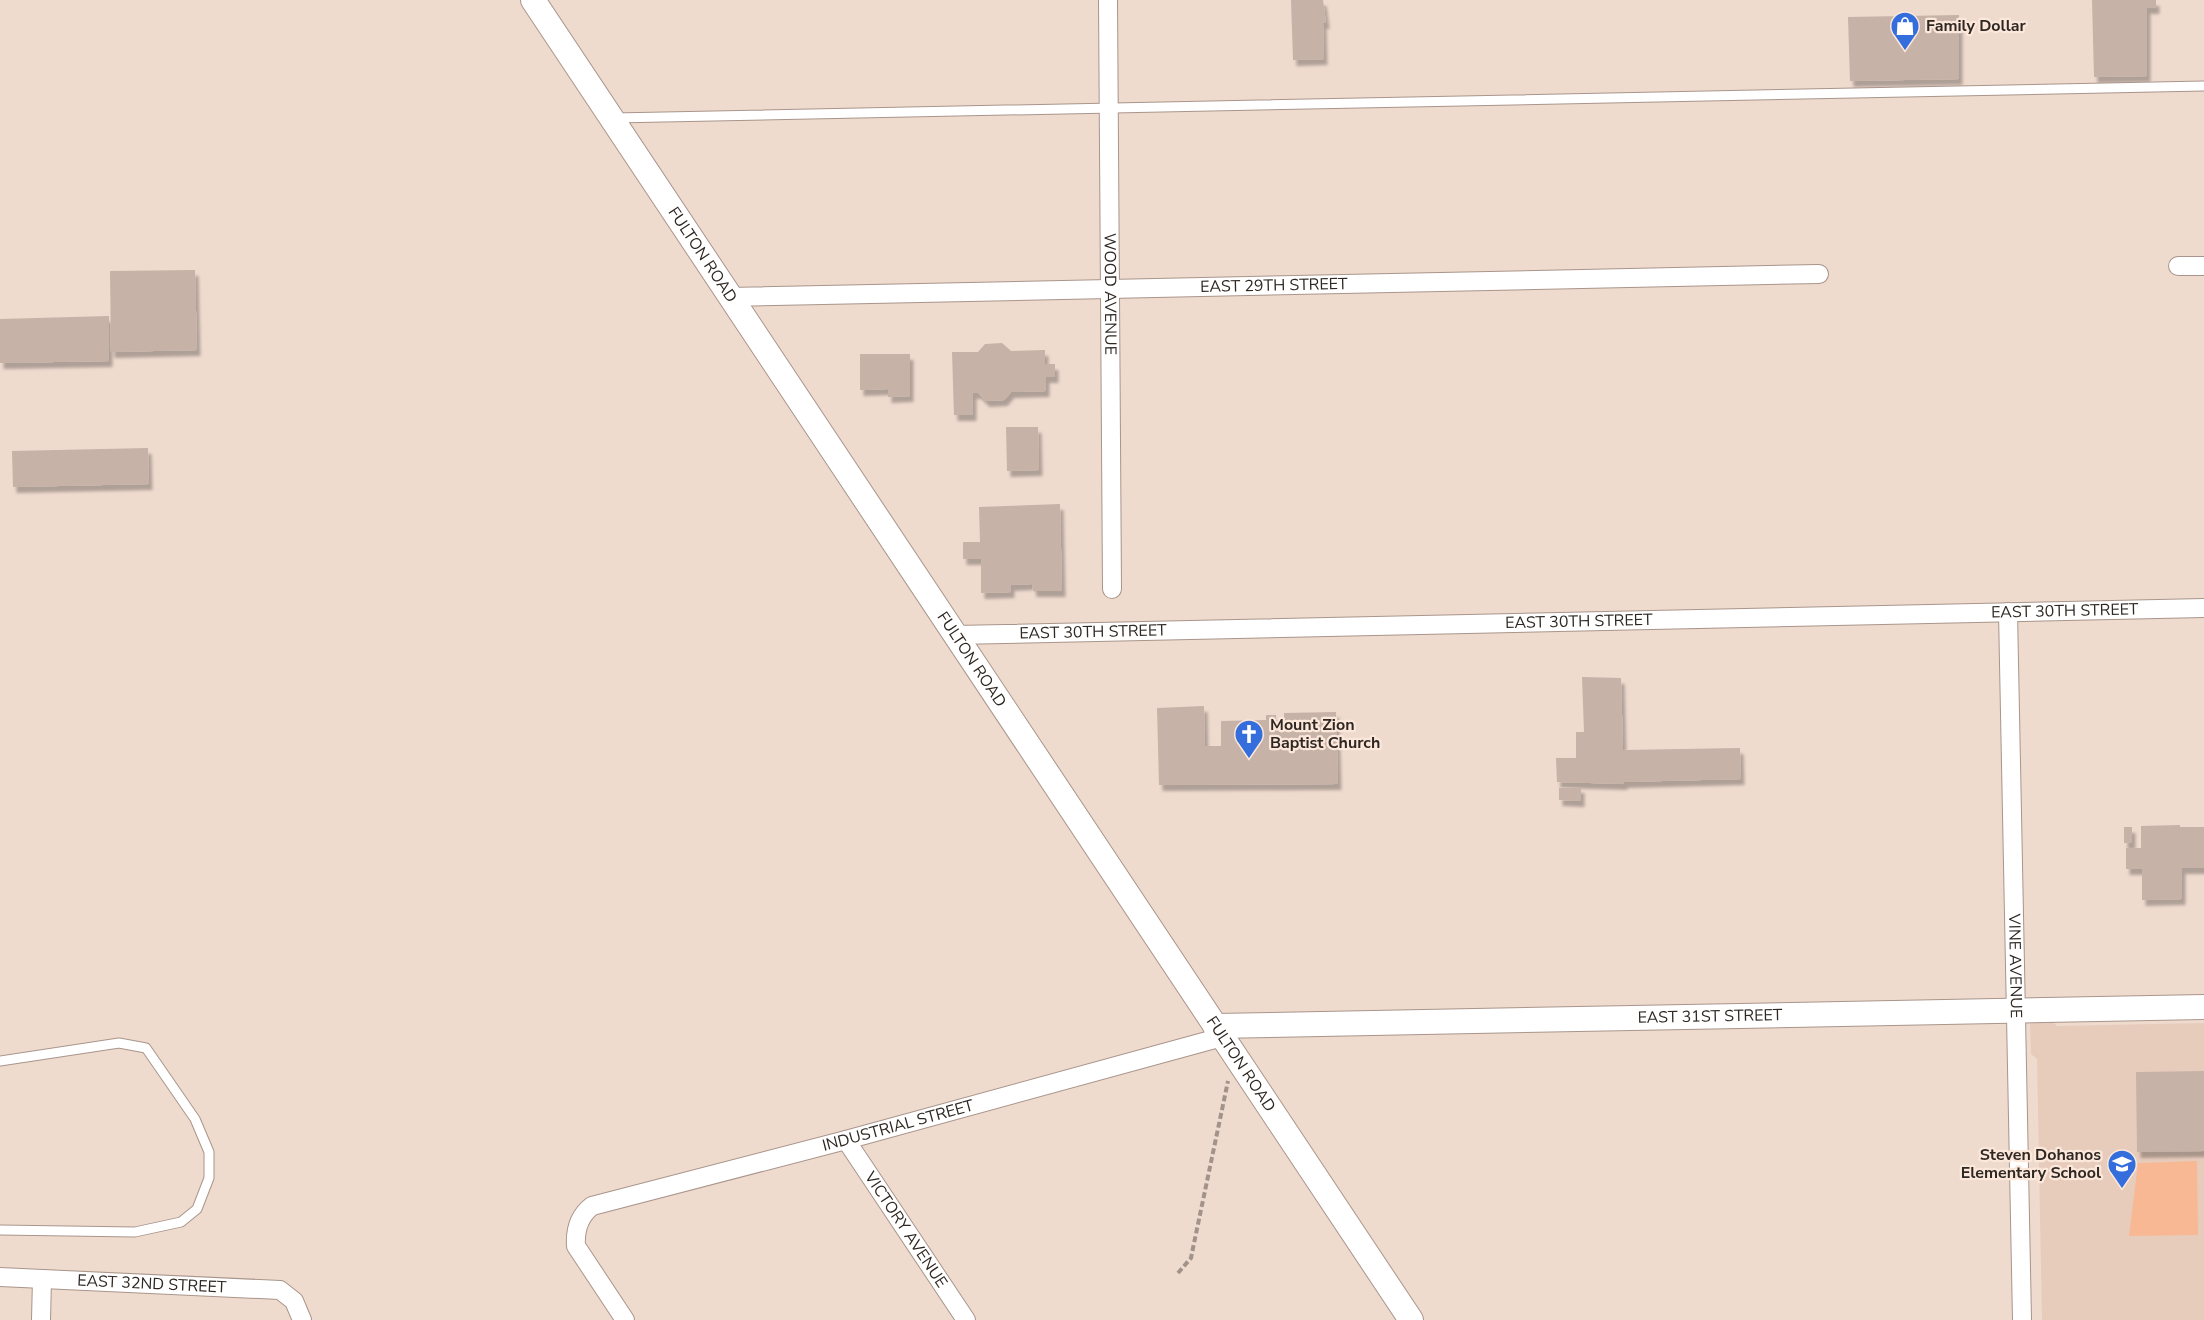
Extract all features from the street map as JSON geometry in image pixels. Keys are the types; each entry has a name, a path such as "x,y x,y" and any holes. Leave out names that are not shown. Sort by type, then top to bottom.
{"street":[{"name":"FULTON ROAD","path":"533,0 1411,1320"},
{"name":"WOOD AVENUE","path":"1108,0 1112,589"},
{"path":"2178,266 2204,266"},
{"name":"EAST 29TH STREET","path":"730,297 1819,274"},
{"name":"EAST 30TH STREET","path":"955,635 2204,608"},
{"name":"VINE AVENUE","path":"2008,612 2022,1320"},
{"name":"EAST 31ST STREET","path":"1219,1031 2204,1007"},
{"name":"INDUSTRIAL STREET","path":"625,1320 576,1246 579,1222 589,1209 599,1204 846,1140 1219,1031"},
{"name":"VICTORY AVENUE","path":"846,1140 966,1320"},
{"name":"EAST 32ND STREET","path":"0,1277 280,1290 289,1296 300,1313"},
{"path":"41,1320 42,1279"}],"lane":[{"path":"610,118 2204,86"},
{"path":"0,1061 119,1043 146,1048 195,1119 209,1152 209,1178 197,1209 181,1222 135,1232 0,1230"}],"path":[{"path":"1178,1273 1191,1258 1228,1080"}],"shaded area":[{"name":"Steven Dohanos Elementary School","path":"2050,1019 2057,1026 2204,1023 2204,1320 2042,1320 2037,1059 2031,1054 2030,1024 2033,1021"},
{"path":"2197,1161 2198,1235 2129,1236 2138,1163"}],"building":[{"path":"1291,0 1323,0 1326,23 1323,23 1324,59 1293,60"},
{"path":"2092,0 2156,0 2156,8 2147,8 2147,76 2094,77"},
{"path":"1959,15 1959,79 1850,81 1848,17"},
{"path":"195,270 197,350 111,352 110,271"},
{"path":"109,316 109,361 0,363 0,319"},
{"path":"1002,343 1011,351 1045,350 1045,364 1055,364 1055,377 1046,377 1046,391 1011,392 1004,400 986,401 978,393 973,393 973,415 954,415 952,352 978,352 985,344"},
{"path":"860,354 910,354 910,396 888,397 888,389 860,390"},
{"path":"1006,427 1038,427 1039,470 1007,471"},
{"path":"148,448 149,484 13,487 12,451"},
{"path":"1060,504 1062,591 1033,591 1032,584 1011,585 1011,592 981,593 981,559 963,559 963,542 980,542 979,507"},
{"path":"1582,677 1621,678 1623,750 1740,748 1741,779 1624,782 1624,784 1557,782 1556,758 1576,758 1576,732 1584,732"},
{"path":"1204,706 1205,746 1221,746 1221,721 1266,720 1266,715 1276,715 1276,720 1284,720 1284,713 1336,712 1338,784 1159,785 1157,708"},
{"path":"1581,787 1581,801 1559,800 1559,788"},
{"path":"2180,825 2180,827 2204,827 2204,868 2182,868 2182,899 2142,900 2142,869 2126,869 2126,848 2141,848 2141,826"},
{"path":"2124,827 2132,827 2132,843 2124,843"},
{"path":"2204,1071 2204,1151 2137,1152 2136,1072"}],"place":[{"name":"Family Dollar","path":"1905,52"},
{"name":"Mount Zion Baptist Church","path":"1249,760"},
{"name":"Steven Dohanos Elementary School","path":"2122,1190"}]}
